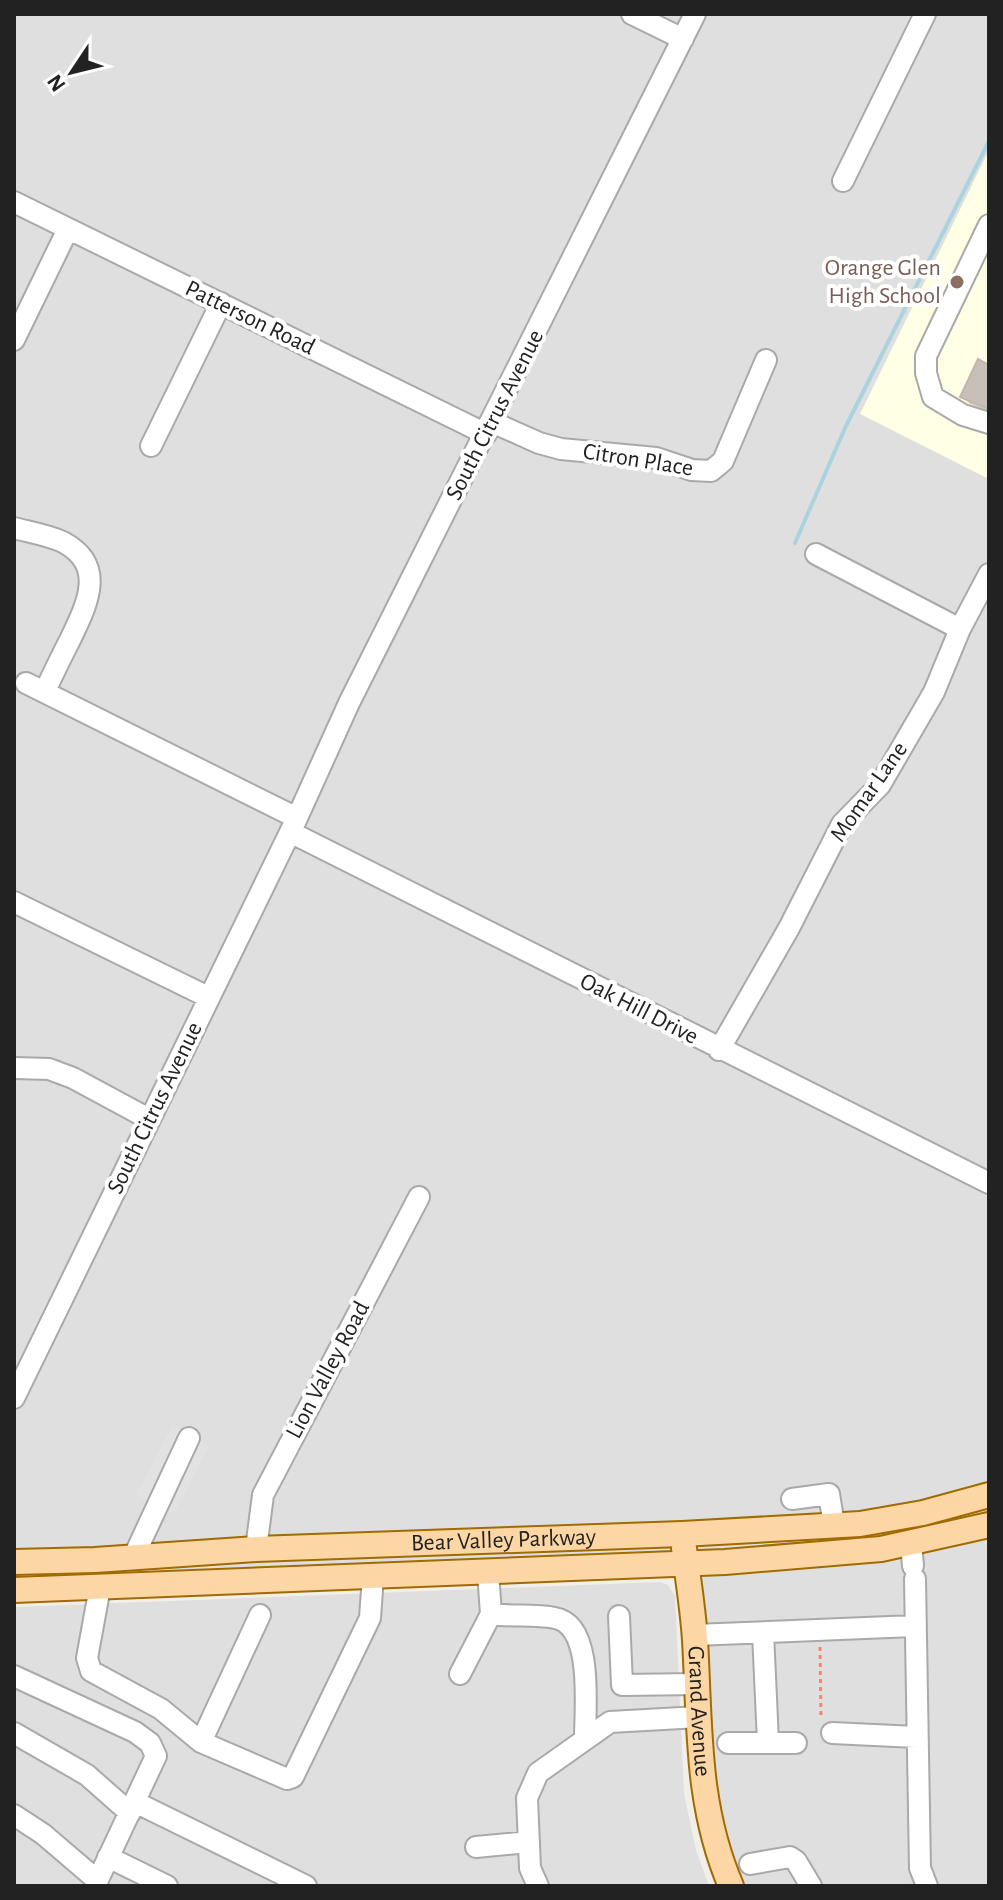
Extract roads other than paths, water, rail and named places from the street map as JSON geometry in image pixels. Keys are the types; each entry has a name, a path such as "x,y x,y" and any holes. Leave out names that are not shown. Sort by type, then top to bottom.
{"main road":[{"name":"Bear Valley Parkway","path":"14,1562 860,1524 923,1513 989,1495"},
{"name":"Bear Valley Parkway","path":"14,1590 809,1557 913,1563 989,1525"},
{"name":"Grand Avenue","path":"682,1534 694,1635 698,1744 706,1812 731,1886"}],"street":[{"path":"632,14 683,39"},
{"name":"South Citrus Avenue","path":"14,1398 293,825 349,703 695,14"},
{"path":"843,181 925,14"},
{"name":"Patterson Road","path":"14,202 489,428"},
{"path":"989,225 926,356 926,373 933,397 963,415 989,423"},
{"path":"14,340 68,229"},
{"path":"151,446 221,303"},
{"name":"Citron Place","path":"489,428 561,449 641,456 692,470 711,471 723,461 766,360"},
{"path":"14,528 61,541 78,552 88,568 91,583 88,602 35,687 293,825"},
{"path":"816,554 960,629"},
{"name":"Momar Lane","path":"719,1050 789,928 842,824 880,785 926,705 989,574"},
{"name":"Oak Hill Drive","path":"293,825 719,1050 989,1183"},
{"path":"14,902 208,997"},
{"path":"14,1068 49,1069 73,1078 149,1119"},
{"name":"Lion Valley Road","path":"256,1549 263,1495 419,1197"},
{"path":"133,1558 189,1438"},
{"path":"792,1499 829,1494 834,1525"},
{"path":"913,1563 920,1868 927,1886"},
{"path":"460,1674 491,1614 488,1572"},
{"path":"100,1587 87,1658 91,1671 161,1709 201,1742 287,1779 293,1777 370,1618 373,1576"},
{"path":"491,1614 558,1618 577,1633 584,1653 585,1738"},
{"path":"201,1742 260,1615"},
{"path":"619,1616 622,1685 697,1684"},
{"path":"694,1635 914,1626"},
{"path":"763,1633 768,1742"},
{"path":"14,1676 135,1732 150,1743 156,1756 97,1884 43,1834 14,1815"},
{"path":"538,1886 530,1868 527,1798 538,1773 610,1722 699,1717"},
{"path":"827,1726 916,1737"},
{"path":"14,1733 87,1775 133,1807 306,1886"},
{"path":"728,1743 796,1743"},
{"path":"476,1847 529,1842"},
{"path":"108,1857 167,1886"},
{"path":"750,1864 790,1857 796,1861 811,1886"}],"waterway":[{"path":"795,543 845,428 989,141"}],"place":[{"name":"Orange Glen High School","path":"957,282"}]}
